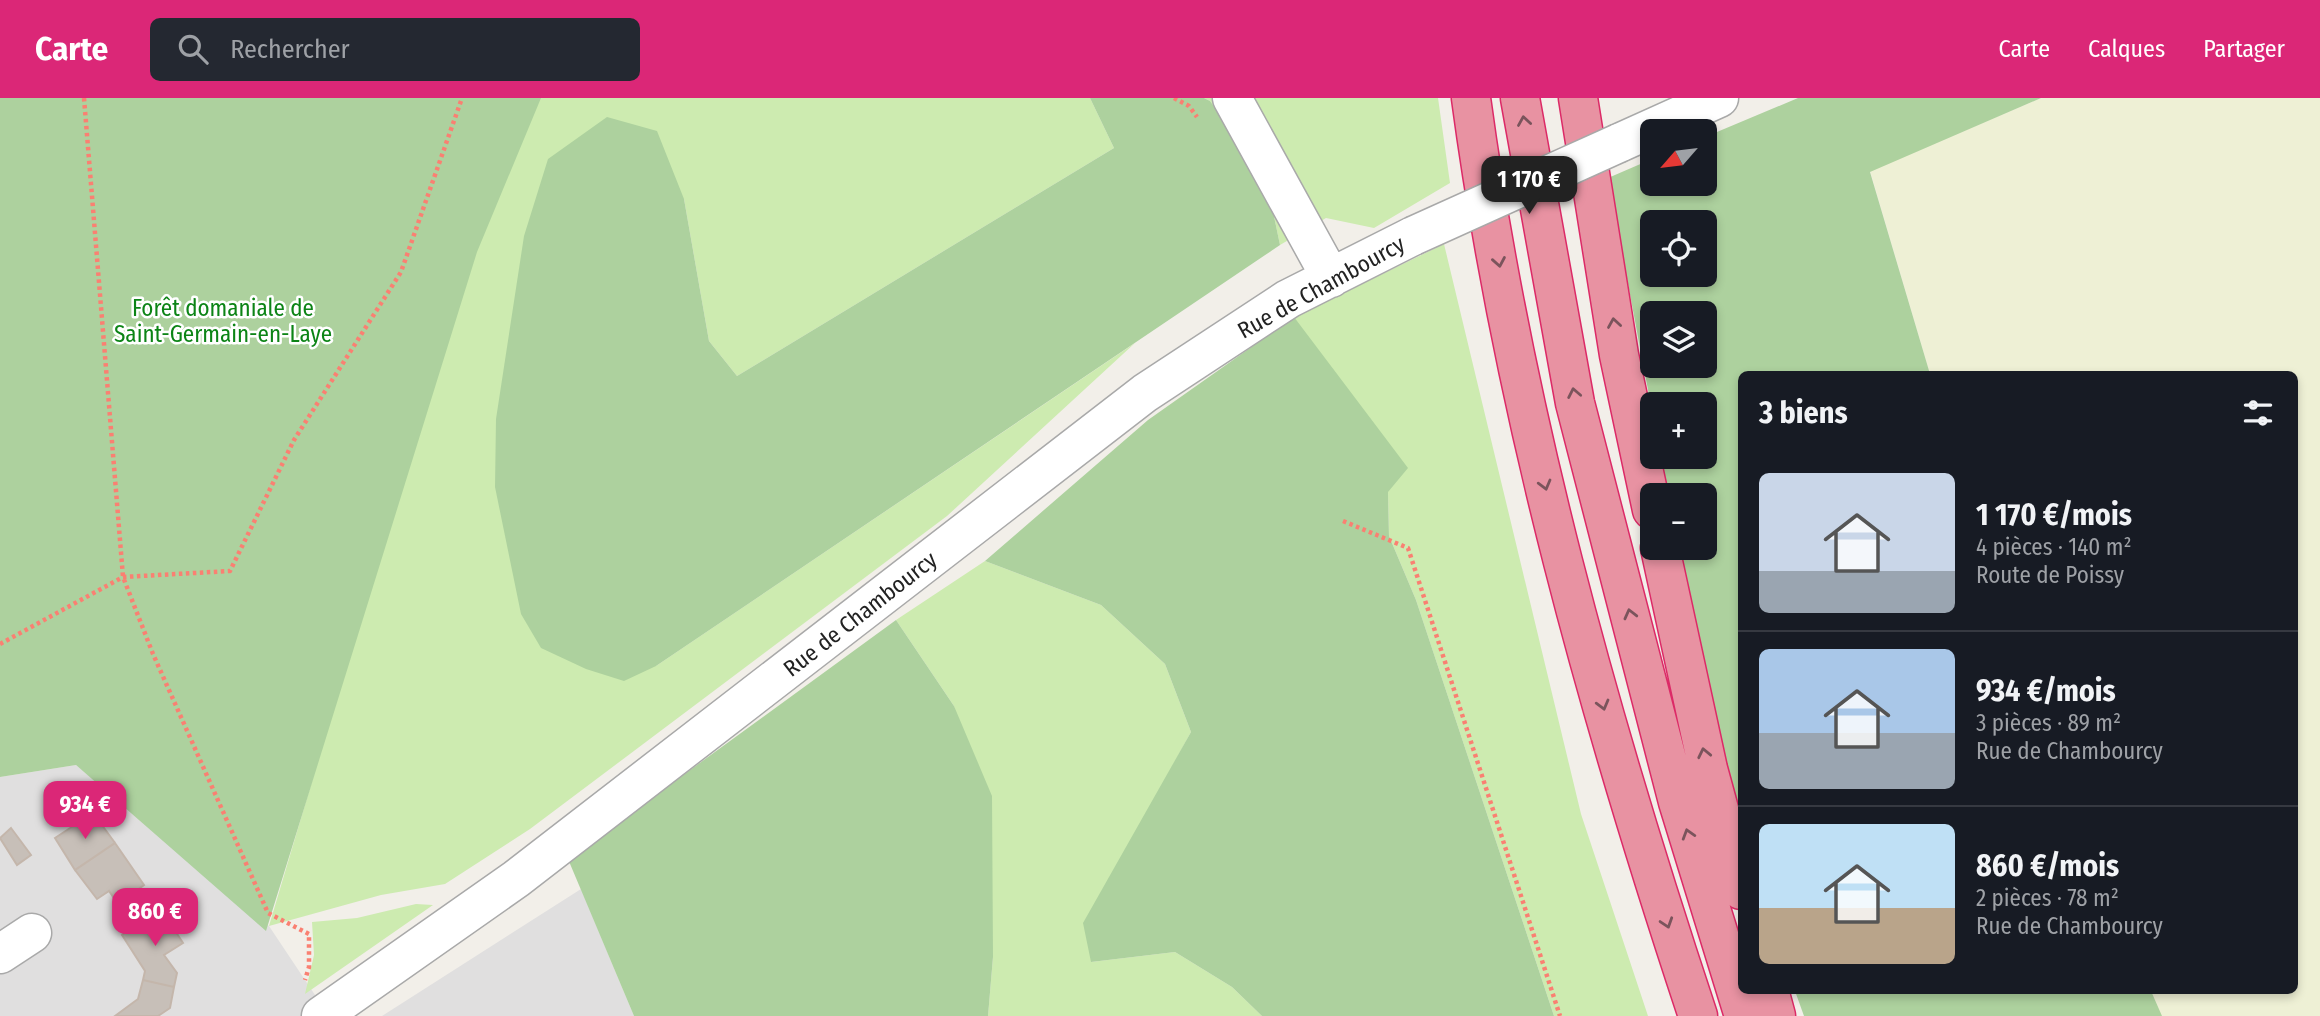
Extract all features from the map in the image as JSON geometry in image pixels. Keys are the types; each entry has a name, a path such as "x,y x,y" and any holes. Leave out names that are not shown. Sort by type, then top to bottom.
{"highway":[{"path":"1471,98 1527,414 1635,826 1698,1016"},
{"path":"1520,98 1575,403 1678,802 1744,1016"},
{"path":"1578,98 1619,355 1646,483"},
{"path":"1663,560 1708,769 1738,879"},
{"path":"1770,994 1776,1016"}],"street":[{"path":"1231,98 1331,278"},
{"name":"Rue de Chambourcy","path":"312,1001 516,879 1145,393 1288,299 1413,236 1719,98"},
{"path":"0,954 32,933"}],"path":[{"path":"84,98 123,578 153,654 268,913 310,934 312,1001"},
{"path":"0,644 123,578 230,571 294,440 401,272 462,98"},
{"path":"1343,522 1408,548 1560,1016"}],"shaded area":[{"path":"76,765 269,926 329,1016 0,1016 0,777"},
{"path":"581,889 634,1016 382,1016"}],"green space":[{"name":"Forêt domaniale de Saint-Germain-en-Laye","path":"0,98 541,98 477,252 266,931 76,765 0,777"},
{"path":"515,98 1090,98 1114,148 737,376 709,341 684,199 656,666 1135,343 947,516 530,829 445,884 381,895 269,926"},
{"path":"1090,98 1204,98 1210,101 1234,135 1271,202 1280,245 656,666 624,681 586,669 541,648 521,614 495,487 496,419 524,236 548,159 607,117 657,131 684,199 709,341 737,376 1114,148"},
{"path":"1204,98 1438,98 1450,183 1374,228 1326,218 1280,245 1271,202 1210,101"},
{"path":"1798,98 2041,98 1870,172 1929,371 1738,371 1738,804 1708,707 1680,560 1717,560 1717,483 1666,483 1663,469 1717,469 1717,392 1648,392 1646,378 1717,378 1717,301 1640,301 1640,347 1608,178 1640,164 1640,196 1717,196 1717,132"},
{"path":"2041,98 2320,98 2320,1016 2158,1016 2148,994 2298,994 2298,371 1929,371 1870,171"},
{"path":"1444,244 1581,814 1648,1016 1554,1016 1416,600 1389,536 1388,492 1294,317"},
{"path":"1294,317 1408,468 1388,492 1389,536 1416,600 1554,1016 1262,1016 1232,987 1175,952 1091,962 1083,923 1191,732 1165,664 1101,605 985,561 1148,420"},
{"path":"985,561 1101,605 1165,664 1191,732 1161,787 1091,962 1175,952 1232,987 1262,1016 988,1016 993,957 954,706 896,620"},
{"path":"896,620 954,706 992,796 993,957 988,1016 634,1016 568,859"},
{"path":"416,904 433,905 305,994 314,955 312,922 357,918"},
{"path":"1796,994 2152,994 2162,1016 1804,1016"}],"building":[{"path":"93,813 115,843 75,870 55,838"},
{"path":"11,828 31,855 17,865 0,838"},
{"path":"115,843 144,885 118,904 109,891 97,899 75,870"},
{"path":"160,908 183,943 164,955 177,973 174,987 143,980 145,971 122,935"},
{"path":"143,980 174,987 170,1008 158,1016 115,1016 138,999"}]}
